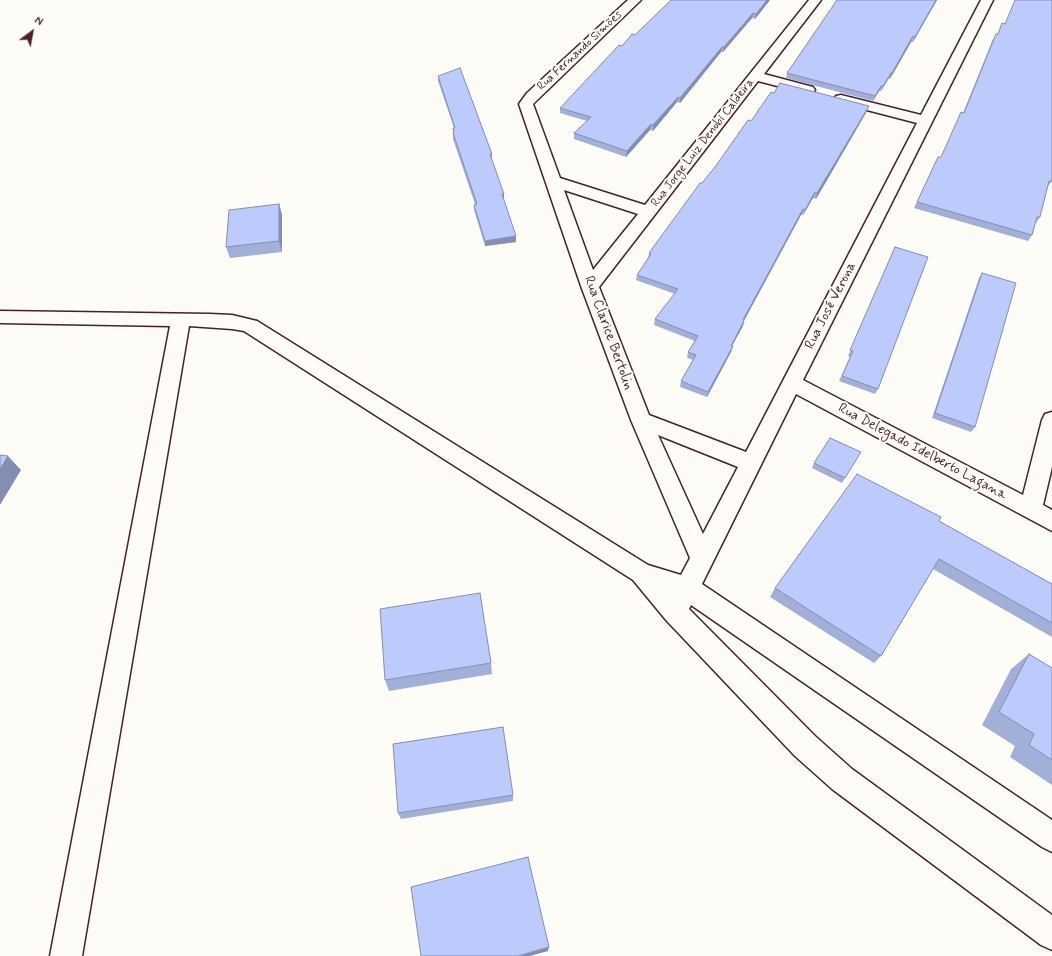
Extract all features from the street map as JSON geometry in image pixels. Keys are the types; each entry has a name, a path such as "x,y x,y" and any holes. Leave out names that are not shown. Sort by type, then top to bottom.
{"street":[{"name":"Rua Fernando Simões","path":"526,104 532,96 635,0"},
{"name":"Rua Jorge Luiz Denobi Caldeira","path":"590,286 815,0"},
{"name":"Rua José Verona","path":"681,600 988,0"},
{"path":"755,76 926,121"},
{"name":"Rua Clarice Bertolin","path":"526,104 590,286 641,420 702,558"},
{"path":"554,181 649,212"},
{"path":"0,317 217,320 250,326 1052,837"},
{"path":"66,956 182,320"},
{"name":"Rua Delegado Idelberto Lagana","path":"792,383 1052,521"},
{"path":"641,420 751,463"},
{"path":"1031,510 1052,420"},
{"path":"681,600 805,746 842,779 1052,934"}],"building":[{"path":"671,0 767,0 756,14 753,13 724,47 722,47 680,98 678,97 653,125 651,124 627,151 574,133 591,117 560,108 619,45 622,46 632,34 635,35"},
{"path":"837,0 936,0 915,37 913,36 892,73 875,96 787,73"},
{"path":"1015,0 1052,0 1052,177 1051,182 1049,181 1040,217 1037,217 1032,235 917,202 938,157 941,157 961,112 964,113 996,34 998,34 1002,23 1005,24"},
{"path":"460,68 492,154 490,154 504,194 502,194 516,236 485,241 474,205 477,204 453,133 453,128 455,128 438,76"},
{"path":"780,83 869,106 817,193 815,192 805,210 803,209 743,320 744,321 731,346 733,346 708,392 681,381 696,355 688,352 698,336 655,319 678,289 637,275 651,254 649,253 700,183 702,183 715,167 748,120 751,121 771,92 774,93"},
{"path":"279,204 279,241 226,247 229,210"},
{"path":"895,247 928,257 878,389 842,376 853,351 850,350"},
{"path":"982,273 1016,283 975,427 935,413"},
{"path":"830,438 861,452 845,478 814,463"},
{"path":"0,455 8,456 0,469"},
{"path":"857,474 941,517 939,521 1052,584 1052,623 939,559 881,656 775,588"},
{"path":"480,593 491,663 385,680 380,609"},
{"path":"1029,654 1052,668 1052,760 1029,745 1034,734 999,712"},
{"path":"503,727 513,795 398,813 393,744"},
{"path":"528,857 549,947 518,956 421,956 411,887"}]}
